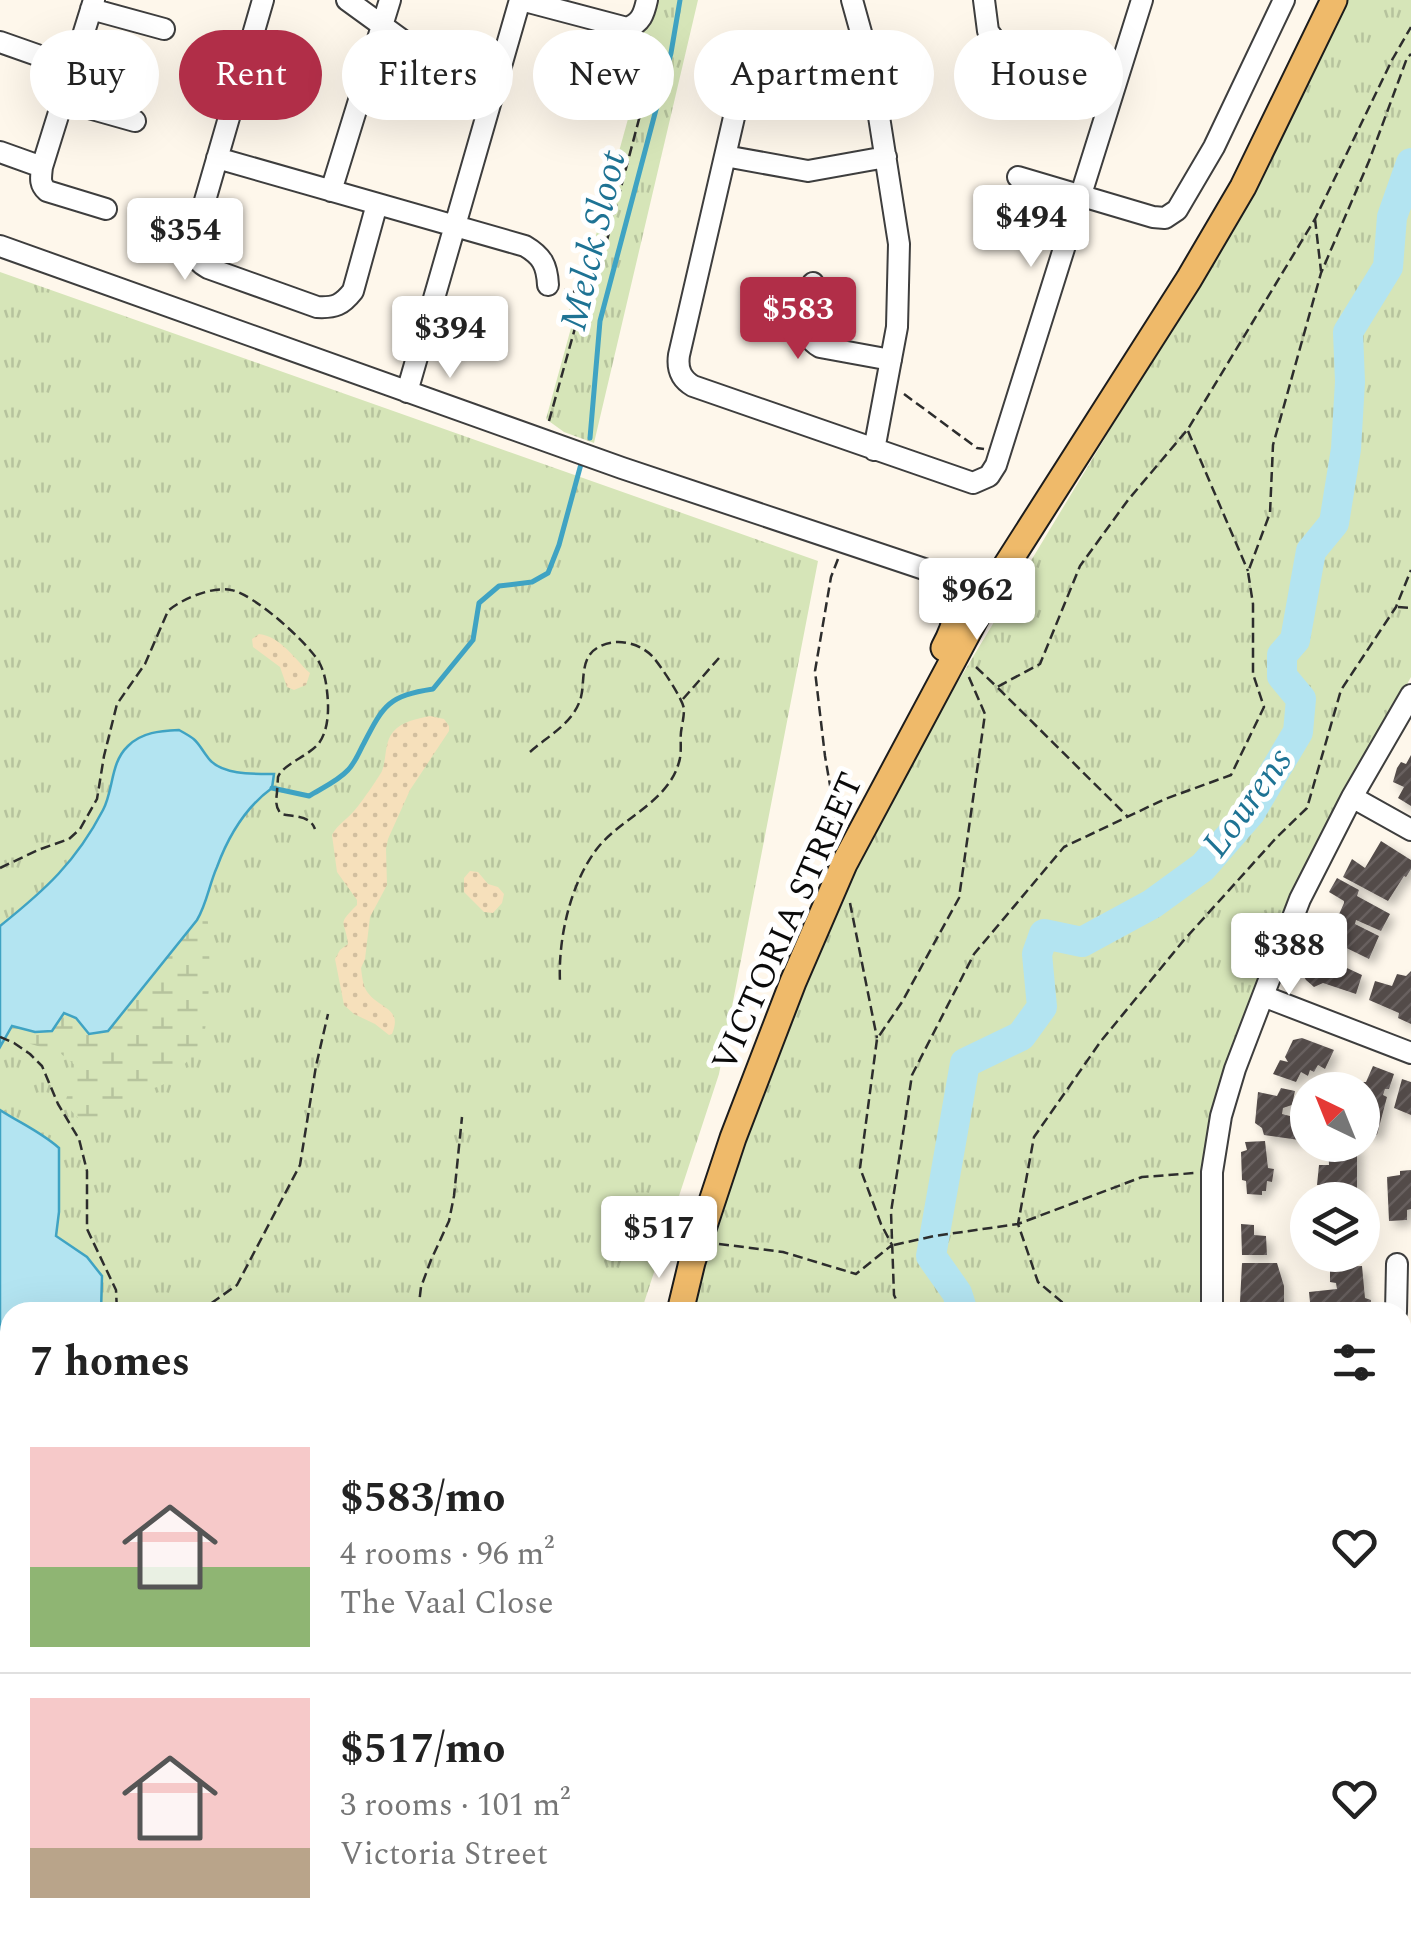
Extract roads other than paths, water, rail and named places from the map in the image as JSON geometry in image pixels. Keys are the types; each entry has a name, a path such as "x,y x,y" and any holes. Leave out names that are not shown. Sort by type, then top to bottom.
{"main road":[{"name":"VICTORIA STREET","path":"682,1302 733,1138 844,864 990,591 1168,312 1242,187 1334,0"},
{"path":"918,723 927,682 956,621 953,596 938,574"},
{"name":"VICTORIA STREET","path":"673,1302 695,1252"}],"street":[{"path":"263,0 192,242 198,261 318,307 334,308 353,292 377,204"},
{"path":"348,0 389,30"},
{"path":"331,191 390,0"},
{"path":"512,30 521,0 621,28 640,22 647,0"},
{"path":"852,0 872,72 897,226 899,263 897,326 874,450"},
{"path":"984,0 988,30"},
{"path":"1123,58 1142,0"},
{"path":"1018,177 1159,218 1174,213 1214,147 1284,0"},
{"path":"85,30 93,4 164,28"},
{"path":"0,42 30,53"},
{"path":"42,177 58,120"},
{"path":"407,392 485,120"},
{"path":"734,120 679,356 683,378 693,386 973,483 990,476 1000,454 1103,120"},
{"path":"0,152 42,177 59,196 106,209"},
{"path":"726,156 808,171 886,158"},
{"path":"217,158 524,246 539,254 548,269 548,284"},
{"path":"0,246 543,440 990,591"},
{"path":"813,282 804,322 814,343 891,360"},
{"path":"1212,1302 1212,1172 1235,1069 1300,898 1411,695"},
{"path":"1352,797 1411,830"},
{"path":"1263,996 1411,1054"},
{"path":"1396,1264 1396,1302"}],"water":[{"path":"179,730 222,768 274,774 272,788 246,813 232,834 197,920 108,1031 89,1034 76,1018 64,1013 52,1031 35,1032 12,1026 0,1047 0,926 45,887 82,845 103,810 118,760 128,746 145,735"},
{"path":"0,1110 59,1148 56,1236 87,1257 102,1276 101,1302 0,1302"}],"waterway":[{"name":"Melck Sloot","path":"590,438 600,321 671,53 680,0"},
{"name":"Lourens","path":"960,1302 931,1256 965,1063 1021,1036 1042,1007 1037,954 1044,934 1082,942 1152,904 1203,867 1250,813 1298,732 1301,699 1282,676 1282,655 1295,640 1311,551 1334,523 1346,449 1348,332 1388,267 1392,217 1411,163"},
{"name":"Melck Sloot","path":"272,788 309,796 340,778 353,764 389,704 406,695 433,689 473,640 479,603 499,586 532,582 548,573 581,464"}]}
